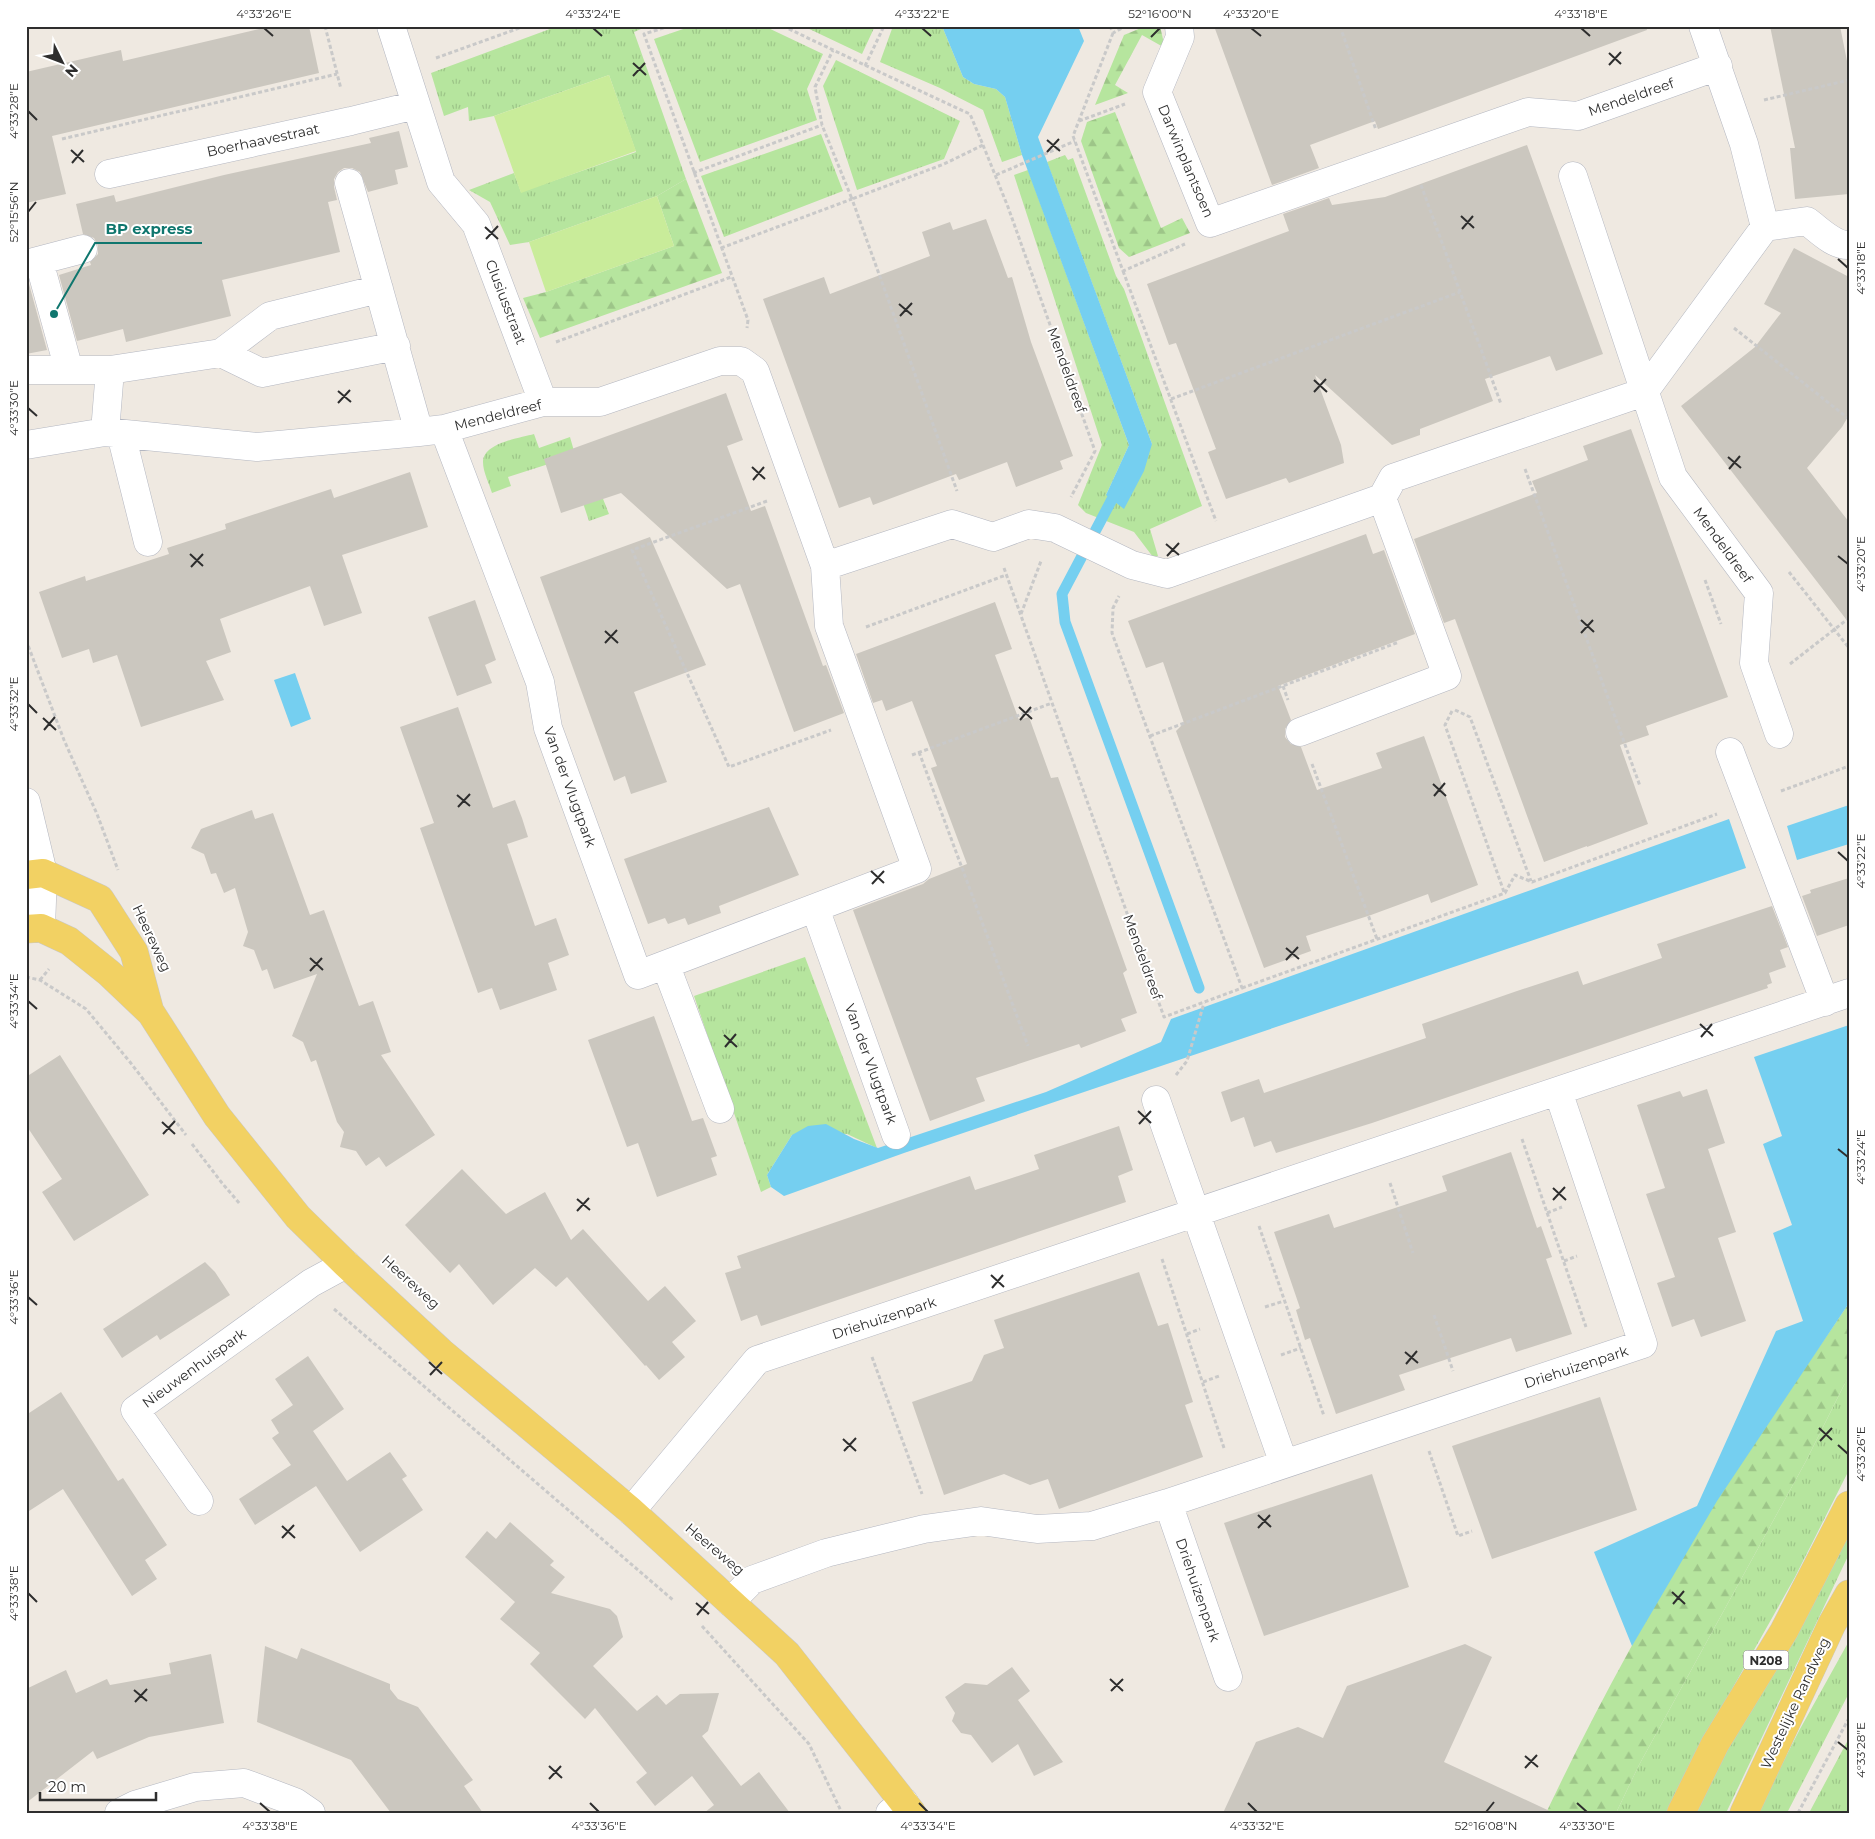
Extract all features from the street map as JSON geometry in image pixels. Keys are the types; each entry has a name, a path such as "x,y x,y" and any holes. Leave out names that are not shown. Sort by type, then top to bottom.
{"main road":[{"name":"Heereweg","path":"35,874 100,899 134,952 151,1013"},
{"name":"Heereweg","path":"33,928 69,941 109,973 151,1013 217,1116 298,1217 346,1264 441,1352 631,1511 787,1654 902,1809"},
{"name":"N208","path":"1681,1813 1715,1744 1784,1630 1849,1505"},
{"name":"Westelijke Randweg","path":"1744,1813 1832,1624 1849,1594"}],"street":[{"name":"Clusiusstraat","path":"391,26 441,182 476,224 543,402"},
{"name":"Darwinplantsoen","path":"1179,26 1180,37 1157,92 1210,223 1393,159"},
{"path":"1703,26 1744,144 1765,227"},
{"name":"Mendeldreef","path":"1393,159 1528,112 1578,116 1718,66"},
{"name":"Boerhaavestraat","path":"109,174 416,105"},
{"name":"Mendeldreef","path":"1573,176 1673,477 1759,593 1754,662 1779,734"},
{"path":"349,183 396,346 432,430"},
{"path":"825,566 952,524 982,533 1029,524 1054,528 1125,562 1167,574 1382,498 1393,478 1644,392 1765,227 1807,222 1828,238 1843,246 1849,245"},
{"path":"69,370 32,262 83,249"},
{"path":"26,370 110,370 221,353 270,316 379,289"},
{"path":"221,353 262,373 396,346"},
{"name":"Mendeldreef","path":"26,445 113,433 257,447 432,430 543,402 600,402 720,361 742,361"},
{"path":"742,361 755,371 825,566 829,626 879,766"},
{"path":"110,370 113,433 148,542"},
{"name":"Van der Vlugtpark","path":"432,430 540,682 548,728 638,975 666,966 917,869 879,766"},
{"path":"1300,732 1447,676 1382,498"},
{"path":"1730,752 1749,803 1837,998"},
{"name":"Heereweg","path":"26,802 35,874 33,928"},
{"name":"Van der Vlugtpark","path":"815,908 896,1136"},
{"path":"666,966 720,1109"},
{"name":"Driehuizenpark","path":"631,1511 757,1360 1837,998"},
{"name":"Driehuizenpark","path":"730,1602 752,1580 826,1553 934,1528 981,1521 1037,1529 1092,1526 1235,1481 1643,1344 1558,1091"},
{"path":"1156,1100 1197,1212 1284,1464"},
{"name":"Nieuwenhuispark","path":"200,1501 136,1410 311,1283 346,1264"},
{"name":"Driehuizenpark","path":"1168,1503 1228,1676"},
{"path":"119,1813 135,1805 195,1786 244,1783 295,1802 311,1813"}],"path":[{"path":"325,26 351,121"},
{"path":"406,69 525,26"},
{"path":"670,26 644,34 748,320 742,361"},
{"name":"Mendeldreef","path":"783,26 970,114 996,175 1095,451 1054,528 1020,614"},
{"path":"865,66 884,26"},
{"path":"1110,26 1112,33 1072,136 1228,552"},
{"path":"1112,33 1126,26"},
{"path":"1340,26 1393,159"},
{"name":"Mendeldreef","path":"832,50 815,87 822,125 982,533 1006,575 1164,1017 1504,893"},
{"path":"62,140 337,74"},
{"path":"1732,107 1849,80"},
{"path":"1079,121 1157,92"},
{"path":"693,173 822,125"},
{"path":"996,175 1075,142"},
{"path":"721,248 944,164 983,145"},
{"path":"1123,271 1200,237 1210,223"},
{"path":"526,353 731,277"},
{"path":"1171,399 1460,292"},
{"path":"1706,306 1849,419"},
{"path":"798,490 632,550 729,767 862,718"},
{"path":"1125,562 1114,608 1112,633 1242,988"},
{"path":"834,639 1006,575"},
{"path":"1762,686 1849,618"},
{"path":"1150,736 1430,631"},
{"path":"26,640 64,740 97,814 120,874"},
{"path":"1283,686 1377,939"},
{"path":"879,766 1052,703"},
{"path":"1504,893 1445,725 1453,709 1470,717 1532,882"},
{"path":"919,752 1028,1046"},
{"path":"1504,893 1515,876 1532,882 1849,766"},
{"path":"1187,1061 1204,1002"},
{"path":"1512,1107 1597,1360"},
{"path":"1380,1151 1413,1253"},
{"path":"1248,1195 1334,1448"},
{"path":"1152,1228 1235,1481"},
{"path":"1434,1315 1463,1404"},
{"path":"861,1325 934,1528"},
{"path":"1418,1419 1458,1536 1472,1531"},
{"path":"1798,1813 1849,1718"}],"green space":[{"path":"558,26 648,26 634,32 686,179 657,196 529,242 510,245 490,202 469,190 514,173 521,192 636,152 609,75 494,116 469,121 468,107 444,116 431,73"},
{"path":"692,26 764,26 823,54 807,89 817,120 700,162 654,39"},
{"path":"803,26 875,26 862,54"},
{"path":"893,26 942,26 963,77 974,84 996,89 1005,97 1022,155 1002,162 983,110 940,88 880,62"},
{"path":"1146,26 1160,26 1165,48 1142,35 1115,85 1128,93 1095,105 1124,35"},
{"path":"836,60 960,121 944,159 857,190 823,86"},
{"path":"609,75 636,151 521,193 494,116"},
{"path":"1115,112 1161,228 1182,218 1190,233 1129,257 1119,248 1081,141 1087,122"},
{"path":"821,134 843,191 724,237 701,176"},
{"path":"1065,155 1068,160 1073,158 1116,276 1124,289 1202,506 1150,529 1158,556 1153,557 1134,532 1086,513 1078,505 1102,445 1014,175 1028,170 1129,445 1106,495 1152,444 1047,162"},
{"path":"686,179 722,273 540,338 523,298 546,292 674,246 657,196"},
{"path":"657,196 674,246 546,292 529,242"},
{"path":"534,434 539,448 570,437 574,451 583,448 609,514 589,521 581,497 561,460 508,477 511,486 492,493 483,462 489,450 503,442"},
{"path":"805,957 877,1148 847,1134 792,1135 767,1175 771,1187 761,1192 694,996"},
{"path":"1849,1303 1849,1375 1806,1461 1639,1765 1616,1813 1546,1813 1606,1694 1648,1616 1693,1539 1748,1451"},
{"path":"1849,1375 1849,1470 1795,1577 1704,1739 1667,1813 1616,1813 1639,1765 1806,1461"},
{"path":"1849,1528 1849,1554 1726,1813 1692,1813"},
{"path":"1849,1641 1849,1693 1787,1813 1757,1813 1800,1729"},
{"path":"1849,1738 1849,1813 1809,1813"}],"water":[{"path":"942,26 1078,26 1084,41 1038,137 1152,444 1144,471 1124,509 1106,495 1129,445 1022,155 1005,97 996,89 974,84 963,77"},
{"path":"295,673 311,719 291,727 274,680"},
{"path":"1849,805 1849,844 1797,860 1787,826"},
{"path":"1729,819 1746,868 904,1153 784,1196 771,1187 767,1175 792,1135 808,1126 826,1124 854,1139 878,1148 1046,1092 1161,1042 1171,1019"},
{"path":"1849,1025 1849,1303 1717,1501 1632,1646 1594,1552 1697,1506 1776,1331 1803,1321 1773,1233 1792,1225 1763,1144 1782,1136 1754,1057"}],"building":[{"path":"272,26 309,26 319,73 52,136 66,194 26,203 26,72 121,50 123,61"},
{"path":"1214,26 1646,26 1647,30 1378,129 1375,121 1310,145 1319,168 1272,185"},
{"path":"1770,26 1840,26 1849,71 1849,194 1795,199 1790,148 1795,148"},
{"path":"399,131 408,167 395,170 398,184 368,192 360,172 352,168 344,168 338,172 334,179 337,200 328,202 340,252 222,280 231,316 126,342 123,329 77,341 59,275 91,265 90,262 98,254 98,246 94,238 83,234 76,204 114,195 116,202 224,175 371,143 369,138"},
{"path":"1527,145 1603,354 1556,371 1550,356 1485,379 1493,401 1420,429 1420,435 1392,445 1315,375 1341,445 1344,463 1289,483 1286,478 1226,499 1208,452 1216,449 1176,343 1169,345 1147,284 1289,231 1283,214 1329,198 1332,205 1385,197"},
{"path":"986,219 1008,278 1012,277 1031,342 1073,456 1060,461 1063,469 1016,487 1007,462 959,480 956,474 873,505 870,497 839,508 763,299 824,277 830,294 930,256 922,232 950,222 953,230"},
{"path":"1794,248 1849,277 1849,415 1842,427 1807,468 1849,522 1849,623 1681,406 1755,347 1781,313 1764,304"},
{"path":"29,284 47,350 26,354 26,285"},
{"path":"726,393 743,440 727,446 751,511 765,506 823,666 826,665 844,713 794,732 740,584 727,589 621,493 561,513 544,459"},
{"path":"1631,429 1728,697 1646,726 1649,735 1620,745 1648,824 1544,862 1455,619 1444,623 1414,539 1537,493 1532,481 1588,460 1583,446"},
{"path":"410,472 428,527 342,555 362,613 324,626 310,586 220,619 231,652 206,661 224,700 141,727 117,655 93,663 89,649 62,658 39,592 85,576 86,581 169,554 167,548 226,529 225,524 331,489 334,498"},
{"path":"1366,534 1373,554 1384,550 1415,634 1278,686 1291,720 1285,729 1285,737 1291,744 1301,747 1317,790 1382,768 1376,753 1424,736 1478,885 1431,903 1428,894 1306,936 1311,951 1264,968 1176,731 1184,723 1163,662 1146,668 1128,621"},
{"path":"650,537 706,665 634,692 667,782 631,794 625,776 614,781 540,577"},
{"path":"475,600 496,660 485,665 492,683 457,696 428,617"},
{"path":"995,602 1012,649 995,655 1019,720 1029,717 1051,778 1058,777 1127,970 1123,973 1137,1013 1121,1019 1126,1031 1081,1048 1079,1044 976,1078 985,1101 930,1121 853,910 923,884 929,879 967,864 931,768 937,766 912,701 886,711 882,700 873,703 856,654"},
{"path":"458,707 493,808 515,800 522,818 528,837 507,844 535,926 556,918 569,955 548,963 557,990 500,1010 492,988 478,993 449,911 420,828 434,823 400,727"},
{"path":"769,807 799,875 719,906 721,913 688,925 685,918 668,924 665,918 648,924 624,859"},
{"path":"252,810 255,819 273,813 310,915 324,910 359,1006 373,1001 391,1052 381,1055 435,1135 386,1167 379,1157 366,1166 356,1151 340,1147 344,1132 337,1122 316,1060 311,1062 303,1042 292,1036 317,974 274,989 267,969 262,971 254,950 243,946 248,932 235,888 224,893 216,873 211,874 204,854 191,848 201,829"},
{"path":"1849,878 1849,925 1817,936 1802,896 1811,893 1810,890"},
{"path":"1772,906 1788,947 1780,950 1786,967 1769,973 1772,983 1767,985 1768,988 1372,1123 1276,1153 1271,1141 1254,1147 1244,1117 1231,1122 1221,1092 1259,1079 1264,1093 1426,1038 1422,1024 1517,991 1578,971 1583,985 1662,958 1657,944"},
{"path":"654,1016 692,1121 703,1118 717,1156 711,1158 717,1175 657,1197 638,1143 627,1147 588,1040"},
{"path":"60,1055 149,1195 74,1241 42,1192 62,1179 26,1125 26,1077"},
{"path":"1707,1089 1725,1143 1708,1149 1736,1232 1718,1238 1746,1321 1701,1337 1694,1319 1672,1327 1657,1283 1675,1277 1646,1194 1665,1188 1637,1105 1680,1091 1683,1097"},
{"path":"1119,1126 1133,1170 1118,1176 1126,1202 761,1326 757,1315 741,1321 725,1273 741,1268 737,1256 970,1176 975,1190 1039,1169 1034,1155"},
{"path":"1511,1152 1537,1228 1541,1226 1552,1257 1546,1259 1572,1334 1516,1352 1511,1338 1399,1375 1405,1390 1336,1414 1310,1338 1305,1340 1296,1310 1300,1308 1274,1232 1329,1214 1334,1228 1447,1191 1442,1176"},
{"path":"462,1169 506,1214 545,1192 571,1240 583,1229 648,1301 665,1286 696,1321 672,1342 685,1357 659,1380 567,1277 556,1287 535,1268 493,1305 459,1264 450,1273 405,1225"},
{"path":"205,1262 215,1272 230,1295 160,1340 157,1335 122,1358 103,1329"},
{"path":"1139,1272 1158,1326 1168,1323 1193,1402 1185,1405 1203,1457 1059,1509 1048,1479 1030,1485 1004,1474 944,1495 912,1402 972,1381 984,1355 1004,1348 994,1320"},
{"path":"308,1356 344,1409 313,1431 347,1481 390,1452 407,1476 402,1479 423,1510 360,1552 316,1486 255,1525 239,1499 291,1465 272,1438 279,1433 271,1420 293,1405 275,1379"},
{"path":"61,1392 118,1481 123,1478 167,1545 145,1560 157,1579 132,1596 63,1489 26,1513 26,1415"},
{"path":"1600,1397 1637,1510 1492,1559 1452,1446"},
{"path":"1372,1474 1409,1587 1264,1636 1224,1523"},
{"path":"510,1522 554,1561 550,1565 565,1577 551,1593 610,1609 617,1616 623,1637 593,1666 637,1711 657,1695 666,1705 680,1694 719,1693 708,1731 702,1736 741,1786 759,1772 790,1813 704,1813 714,1805 692,1776 655,1806 636,1782 647,1773 595,1708 585,1719 530,1664 540,1653 500,1619 515,1602 465,1557 487,1531 496,1539"},
{"path":"1465,1644 1492,1657 1444,1762 1554,1813 1223,1813 1256,1742 1298,1727 1323,1738 1347,1686"},
{"path":"265,1646 297,1659 301,1648 390,1684 390,1689 398,1699 418,1707 473,1780 464,1786 483,1813 391,1813 351,1760 257,1722"},
{"path":"211,1654 224,1723 149,1737 97,1759 93,1751 26,1803 26,1689 66,1670 76,1693 107,1679 110,1685 171,1674 169,1663"},
{"path":"1012,1667 1030,1691 1018,1700 1063,1762 1034,1776 1018,1744 992,1763 971,1735 961,1733 952,1721 955,1713 945,1697 965,1683 987,1685"}],"waterway":[{"path":"1119,486 1062,594 1065,622 1199,988"}],"place":[{"name":"BP express","path":"54,314"}]}
